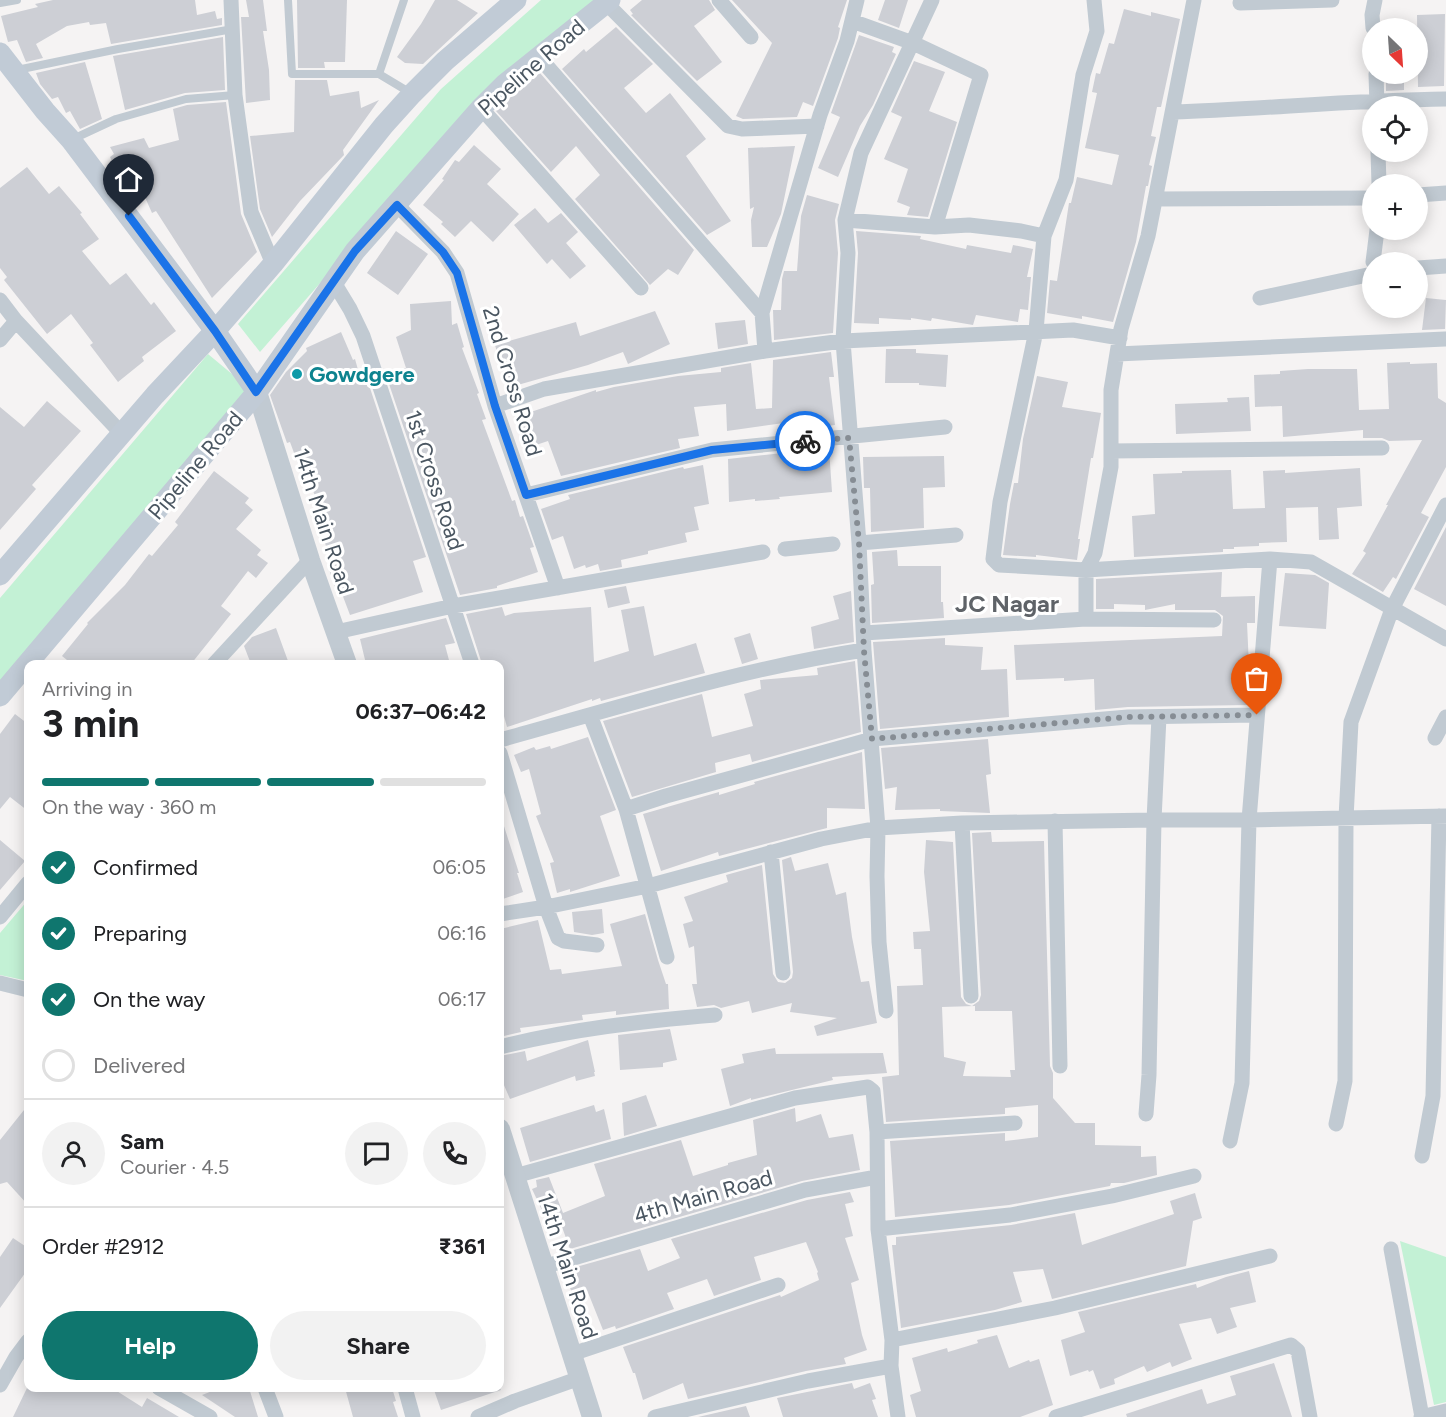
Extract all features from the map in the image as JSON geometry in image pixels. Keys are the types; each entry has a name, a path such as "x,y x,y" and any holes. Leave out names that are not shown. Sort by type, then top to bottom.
{"main road":[{"path":"0,575 273,264 384,125 446,61 516,0"},
{"name":"Pipeline Road","path":"30,660 256,392 355,251 481,108 539,57 608,2"},
{"path":"0,53 71,140 215,331 256,392"},
{"name":"Pipeline Road","path":"0,696 24,668"}],"street":[{"path":"231,0 235,95 251,212 273,264"},
{"path":"719,0 751,37"},
{"path":"765,351 762,313 817,126 847,41 856,0"},
{"path":"886,1011 879,931 878,828 843,341 848,253 846,220 861,153 932,0"},
{"path":"1094,0 1097,32 1083,75 1066,180 1044,236 1036,331 1000,502 993,559 999,565 1086,570 1270,559 1311,562 1446,639"},
{"path":"1086,619 1086,570 1095,553 1111,467 1111,390 1121,329 1148,236 1194,0"},
{"path":"1240,3 1332,0"},
{"path":"1372,18 1375,0"},
{"path":"608,2 728,126 742,129 817,126"},
{"path":"852,21 913,43 981,75 935,227"},
{"path":"539,57 762,313"},
{"path":"1428,100 1446,99"},
{"path":"1173,112 1362,104"},
{"path":"481,108 641,288"},
{"path":"1428,194 1446,193"},
{"path":"1155,199 1362,198"},
{"name":"2nd Cross Road","path":"397,205 419,225 454,269 495,406 558,588"},
{"path":"846,220 935,227 969,225 1044,236"},
{"path":"1428,267 1446,266"},
{"path":"1260,298 1362,276"},
{"name":"1st Cross Road","path":"333,281 363,336 471,660"},
{"path":"0,300 16,321 122,434"},
{"path":"0,340 16,321"},
{"path":"495,406 544,389 765,351 843,341 1073,330 1120,338"},
{"path":"1117,354 1446,339"},
{"name":"14th Main Road","path":"256,392 310,560 346,660"},
{"path":"526,495 712,450 945,428"},
{"path":"1111,451 1382,448"},
{"path":"1336,1124 1345,1081 1346,818 1351,722 1392,609 1446,505"},
{"path":"859,543 956,535"},
{"path":"784,549 833,544"},
{"path":"336,632 453,606 763,552"},
{"path":"1230,1142 1242,1083 1249,820 1270,559"},
{"path":"218,660 310,560"},
{"path":"864,633 1086,619 1214,620"},
{"path":"504,739 725,680 825,657 864,651"},
{"path":"626,809 872,739 1128,717 1257,715"},
{"path":"590,716 626,809 667,957"},
{"path":"1146,1114 1159,717"},
{"path":"1435,738 1446,717"},
{"path":"504,766 546,907 558,938 564,941 597,945"},
{"path":"504,913 648,886 821,839 878,828 1055,821 1443,816 1433,1096 1422,1156"},
{"path":"1055,821 1060,1066"},
{"path":"962,823 971,996"},
{"path":"771,852 783,973"},
{"path":"0,917 24,888"},
{"path":"0,983 24,989"},
{"path":"504,1046 574,1031 634,1022 715,1015"},
{"path":"515,1176 795,1098 868,1087 873,1091 877,1132 878,1229 892,1340 891,1366 898,1417"},
{"path":"877,1132 1015,1124"},
{"name":"14th Main Road","path":"504,1145 592,1417"},
{"path":"878,1229 1010,1215 1120,1194 1194,1176"},
{"name":"4th Main Road","path":"543,1267 806,1190 877,1177"},
{"path":"1391,1249 1422,1417 1446,1411"},
{"path":"892,1340 1055,1308 1270,1256"},
{"path":"572,1354 778,1285"},
{"path":"1056,1417 1291,1345 1298,1351 1310,1417"},
{"path":"0,1385 24,1346"},
{"path":"656,1417 808,1381 891,1366"},
{"path":"478,1417 580,1378"},
{"path":"166,1392 210,1417"},
{"path":"267,1392 276,1417"},
{"path":"406,1392 413,1417"}],"lane":[{"path":"0,3 17,0"},
{"path":"288,0 292,74 379,74 412,94"},
{"path":"379,74 404,0"},
{"path":"14,71 118,49 233,29"},
{"path":"71,140 116,119 186,99 235,95"}],"green space":[{"path":"541,0 598,0 492,86 260,352 238,324 441,89"},
{"path":"208,354 250,389 0,682 0,598"},
{"path":"24,905 24,980 0,975 0,933"},
{"path":"1400,1241 1446,1257 1446,1402 1434,1405"}],"building":[{"path":"53,0 195,0 197,15 215,11 217,19 222,18 222,25 111,44 106,23 90,25 89,22 67,26 36,44 43,58 26,62 17,40 8,42 1,16 38,7 35,4"},
{"path":"246,0 263,0 267,31 263,31 269,70 270,100 246,103 241,17 249,17"},
{"path":"297,0 347,0 345,62 324,62 325,68 298,68"},
{"path":"435,0 457,0 478,13 423,64 405,63 397,57"},
{"path":"642,0 709,0 715,10 694,26 722,62 697,81 631,15 633,14 630,10"},
{"path":"732,0 847,0 838,27 840,28 838,38 813,106 803,102 797,117 743,119 736,116 772,43"},
{"path":"885,0 908,0 899,28 878,20"},
{"path":"1124,9 1151,16 1151,12 1180,19 1161,107 1157,107 1151,136 1156,137 1149,165 1152,166 1136,242 1113,322 1047,313 1050,280 1057,281 1069,203 1071,203 1077,177 1112,185 1119,155 1085,148 1097,93 1092,92 1096,73 1100,74 1109,43 1114,44"},
{"path":"1445,14 1444,86 1418,87 1418,84 1428,84 1428,18 1417,18 1417,15"},
{"path":"616,27 653,64 624,88 646,113 670,93 706,139 686,156 731,221 707,235 562,69 584,49 586,52"},
{"path":"859,35 894,47 892,52 896,54 873,105 860,126 838,177 818,168 840,117 831,113"},
{"path":"223,37 225,90 185,93 125,110 113,56"},
{"path":"914,61 945,72 929,111 957,122 928,217 907,215 910,207 897,202 908,169 884,159 902,117 891,112"},
{"path":"85,62 102,119 80,129 70,111 66,113 58,97 52,99 40,84 36,73"},
{"path":"540,73 694,250 678,275 668,269 650,285 575,199 600,175 576,146 551,172 496,111"},
{"path":"295,80 327,80 330,96 359,91 361,108 379,100 343,150 344,155 300,201 272,237 260,209 250,136 294,132"},
{"path":"1386,84 1404,84 1404,90 1386,91"},
{"path":"226,102 241,214 257,252 212,298 156,211 152,213 140,186 126,192 110,157 114,154 110,147 144,138 149,148 179,140 173,109 187,105"},
{"path":"474,145 501,169 487,184 519,214 493,242 471,221 455,237 441,224 443,222 423,205 444,180 442,179 455,160 459,162"},
{"path":"795,146 781,214 767,247 752,247 751,220 754,207 750,209 748,148"},
{"path":"27,167 49,194 59,186 82,213 80,214 99,239 82,251 110,285 126,273 151,305 154,302 176,331 142,357 144,361 118,382 90,345 93,343 71,314 47,334 4,280 7,277 0,268 0,188"},
{"path":"807,195 839,204 835,220 838,253 833,333 774,340 773,310 781,310 784,271 797,271 801,216"},
{"path":"535,208 548,223 561,213 578,232 566,243 586,266 570,279 552,259 547,264 514,225"},
{"path":"396,231 428,254 398,295 367,273"},
{"path":"856,231 921,236 920,239 966,249 967,245 1011,253 1013,245 1033,249 1027,277 1031,277 1028,310 1020,309 1018,322 976,315 973,325 932,318 931,321 911,318 911,320 879,318 879,324 854,323 858,253"},
{"path":"1428,298 1446,300 1445,329 1422,330 1424,318 1428,318"},
{"path":"451,301 452,325 457,323 464,347 462,348 486,419 482,420 512,501 515,500 520,517 523,516 534,547 530,548 538,572 497,586 497,588 460,595 386,375 406,368 396,337 411,330 410,304"},
{"path":"655,311 670,344 628,364 623,352 588,365 507,388 495,345 576,322 580,336"},
{"path":"745,320 748,344 718,349 715,323"},
{"path":"341,332 353,360 355,359 362,384 368,382 426,557 413,561 423,592 350,615 339,586 335,588 327,563 332,562 317,522 323,519 309,479 304,480 290,442 287,443 270,395 286,372 307,351 306,348"},
{"path":"886,349 916,349 916,353 948,355 946,387 919,385 919,383 885,383"},
{"path":"831,352 834,377 829,377 835,425 827,426 827,429 800,432 798,421 727,431 726,404 694,407 699,436 678,439 680,448 561,476 548,441 527,448 516,417 596,390 596,392 678,376 721,372 721,368 751,363 756,409 772,408 773,360"},
{"path":"1410,362 1410,364 1437,363 1438,398 1446,403 1446,467 1421,513 1429,517 1396,579 1393,577 1383,592 1352,574 1366,553 1363,551 1422,440 1389,441 1382,438 1363,438 1363,430 1283,437 1282,406 1255,407 1254,375 1280,374 1280,371 1308,369 1357,369 1359,410 1389,409 1387,363"},
{"path":"1037,376 1068,382 1062,407 1101,413 1093,458 1091,458 1078,539 1080,539 1077,560 1036,555 1036,557 1003,555 1010,504 1014,483 1018,483 1023,439"},
{"path":"1249,397 1251,431 1176,434 1175,404 1228,402 1227,398"},
{"path":"47,401 81,431 32,485 36,489 0,530 0,407 24,427"},
{"path":"829,448 832,492 779,497 780,499 729,502 728,459"},
{"path":"944,456 945,487 923,488 924,528 871,532 870,488 864,488 863,457"},
{"path":"703,465 709,504 694,507 699,530 685,533 687,542 621,560 622,567 600,571 598,564 574,569 563,536 552,540 541,509 570,499 568,495 683,467 684,469"},
{"path":"1360,468 1362,506 1337,508 1339,539 1319,540 1318,507 1286,508 1287,542 1259,543 1259,546 1223,549 1223,552 1134,557 1132,516 1155,514 1153,474 1231,470 1233,509 1265,508 1263,471 1285,470 1285,473"},
{"path":"214,471 249,498 245,503 253,510 236,529 261,550 257,555 268,563 256,578 248,571 221,606 231,614 194,660 67,660 62,656 87,623 125,585 149,554 152,556 178,525 175,522"},
{"path":"1446,527 1446,606 1414,589"},
{"path":"897,550 898,566 941,566 941,602 943,602 944,618 872,623 871,585 874,584 872,552"},
{"path":"1222,572 1221,597 1255,596 1255,623 1247,623 1249,666 1246,666 1247,705 1128,707 1095,710 1094,679 1016,680 1014,645 1222,636 1223,616 1215,610 1175,610 1175,604 1145,610 1145,605 1114,604 1114,609 1096,609 1096,579"},
{"path":"1285,573 1315,575 1329,583 1326,629 1279,626"},
{"path":"626,586 630,603 608,608 604,590"},
{"path":"851,591 854,642 814,649 811,627 839,619 833,596"},
{"path":"644,606 654,656 696,643 705,673 601,701 600,698 592,701 592,699 507,727 504,716 504,660 481,660 466,614 502,607 505,616 514,613 591,607 594,662 629,651 621,610"},
{"path":"446,618 455,643 445,645 449,660 365,660 360,639"},
{"path":"276,628 288,660 249,660 244,646 252,637"},
{"path":"750,633 758,659 742,664 734,638"},
{"path":"945,638 945,645 983,647 981,670 1007,669 1009,717 880,729 873,642"},
{"path":"855,661 861,732 752,762 750,754 715,763 716,772 632,797 603,721 702,694 712,737 753,726 744,694 761,689 760,680 818,675 817,668"},
{"path":"15,714 24,721 24,808 10,797 0,809 0,734"},
{"path":"588,737 616,810 600,816 620,876 570,892 570,889 557,893 550,863 554,862 536,816 541,814 529,769 521,772 514,755 534,747 536,750 550,746 551,749"},
{"path":"988,739 991,774 986,775 990,813 940,811 940,809 895,810 897,787 885,789 881,748"},
{"path":"862,752 865,809 827,808 827,828 719,856 718,852 661,871 643,814 719,792 719,795 755,784 754,782"},
{"path":"504,826 519,873 517,873 523,892 504,899"},
{"path":"991,832 992,842 1044,841 1050,1066 1053,1073 1053,1098 1075,1123 1095,1123 1095,1145 1141,1146 1141,1157 1156,1156 1157,1175 1009,1205 895,1217 890,1141 1005,1133 1005,1141 1038,1137 1038,1105 1005,1108 1005,1114 886,1122 882,1077 899,1075 897,986 923,985 921,949 914,949 913,932 930,931 924,872 926,840 953,842 961,997 966,1004 972,1006 979,1001 981,995 972,833","holes":["975,1006 975,1011 1012,1011 1015,1070 1010,1070 1011,1077 963,1076 966,1062 944,1057 942,1007"]},
{"path":"0,840 24,862 0,890"},
{"path":"791,857 795,871 828,863 836,895 846,892 861,982 869,981 877,1023 817,1036 814,1026 837,1018 790,1012 792,1003 752,1013 749,1001 721,1008 714,1005 697,1007 692,984 697,984 694,946 689,948 683,924 693,921 684,897 728,882 726,875 762,865 773,974 778,982 785,983 792,978 793,972 782,860"},
{"path":"602,909 604,933 592,935 574,932 572,912"},
{"path":"645,914 658,960 666,984 668,984 669,1009 616,1015 616,1011 582,1015 583,1020 520,1028 521,1032 504,1036 504,928 538,920 550,970 561,969 562,974 622,966 610,924"},
{"path":"670,1029 677,1060 663,1063 663,1067 620,1070 618,1035"},
{"path":"588,1040 595,1076 576,1081 575,1076 510,1099 504,1085 504,1055 525,1051 527,1061"},
{"path":"775,1048 776,1054 883,1053 887,1073 832,1077 833,1080 751,1100 751,1098 730,1106 721,1069 744,1063 742,1054"},
{"path":"646,1095 657,1126 624,1136 622,1103"},
{"path":"594,1105 596,1112 604,1109 611,1139 530,1162 520,1128"},
{"path":"795,1108 796,1122 821,1114 829,1138 853,1134 860,1170 802,1181 570,1249 558,1216 547,1221 532,1189 537,1187 536,1180 549,1177 563,1213 605,1196 594,1164 681,1140 693,1176 757,1155 753,1120"},
{"path":"24,1110 24,1201 7,1182 0,1184 0,1140"},
{"path":"850,1192 854,1202 845,1204 853,1236 845,1238 859,1280 851,1283 867,1350 844,1358 846,1364 806,1371 688,1399 683,1383 643,1400 635,1373 633,1373 623,1347 780,1295 781,1297 819,1280 806,1242 754,1257 761,1280 714,1296 707,1279 667,1293 674,1309 616,1329 615,1326 603,1330 587,1290 573,1296 565,1274 577,1270 576,1267 640,1249 648,1271 680,1258 671,1239 807,1200"},
{"path":"1195,1193 1202,1218 1193,1221 1186,1266 1052,1299 1043,1269 1013,1272 1022,1302 995,1310 901,1328 892,1245 896,1245 896,1237 1011,1225 1075,1213 1082,1245 1174,1214 1170,1201"},
{"path":"13,1238 24,1245 24,1275 0,1308 0,1257"},
{"path":"1249,1271 1256,1302 1230,1308 1237,1327 1217,1334 1211,1318 1179,1324 1192,1359 1172,1367 1170,1362 1147,1372 1144,1366 1114,1379 1115,1384 1100,1389 1093,1370 1070,1376 1061,1340 1085,1332 1078,1312 1196,1284 1197,1288"},
{"path":"997,1335 1009,1368 1029,1360 1030,1362 1039,1359 1053,1405 1020,1417 916,1417 910,1395 921,1391 912,1358 947,1348 948,1352 978,1343 977,1340"},
{"path":"1274,1363 1292,1417 1127,1417 1126,1414 1202,1389 1207,1404 1236,1395 1230,1376"},
{"path":"852,1383 854,1389 870,1383 876,1399 872,1400 878,1417 783,1417 777,1398"},
{"path":"25,1392 118,1392 142,1407 147,1398 179,1417 13,1417"},
{"path":"210,1392 250,1392 258,1417 235,1417 202,1395"},
{"path":"346,1392 393,1392 396,1401 393,1402 398,1417 353,1417"},
{"path":"435,1392 495,1392 441,1410"},
{"path":"746,1406 750,1417 698,1417"}],"way so far":[{"path":"805,441 849,438 859,543 864,651 872,739 1128,717 1257,715"}],"place":[{"name":"Gowdgere","path":"297,374"}],"district":[{"name":"JC Nagar","path":"1007,604"}],"route":[{"path":"129,216 215,331 256,392 355,251 397,205 443,252 457,273 495,406 526,495 712,450 805,441"}]}
